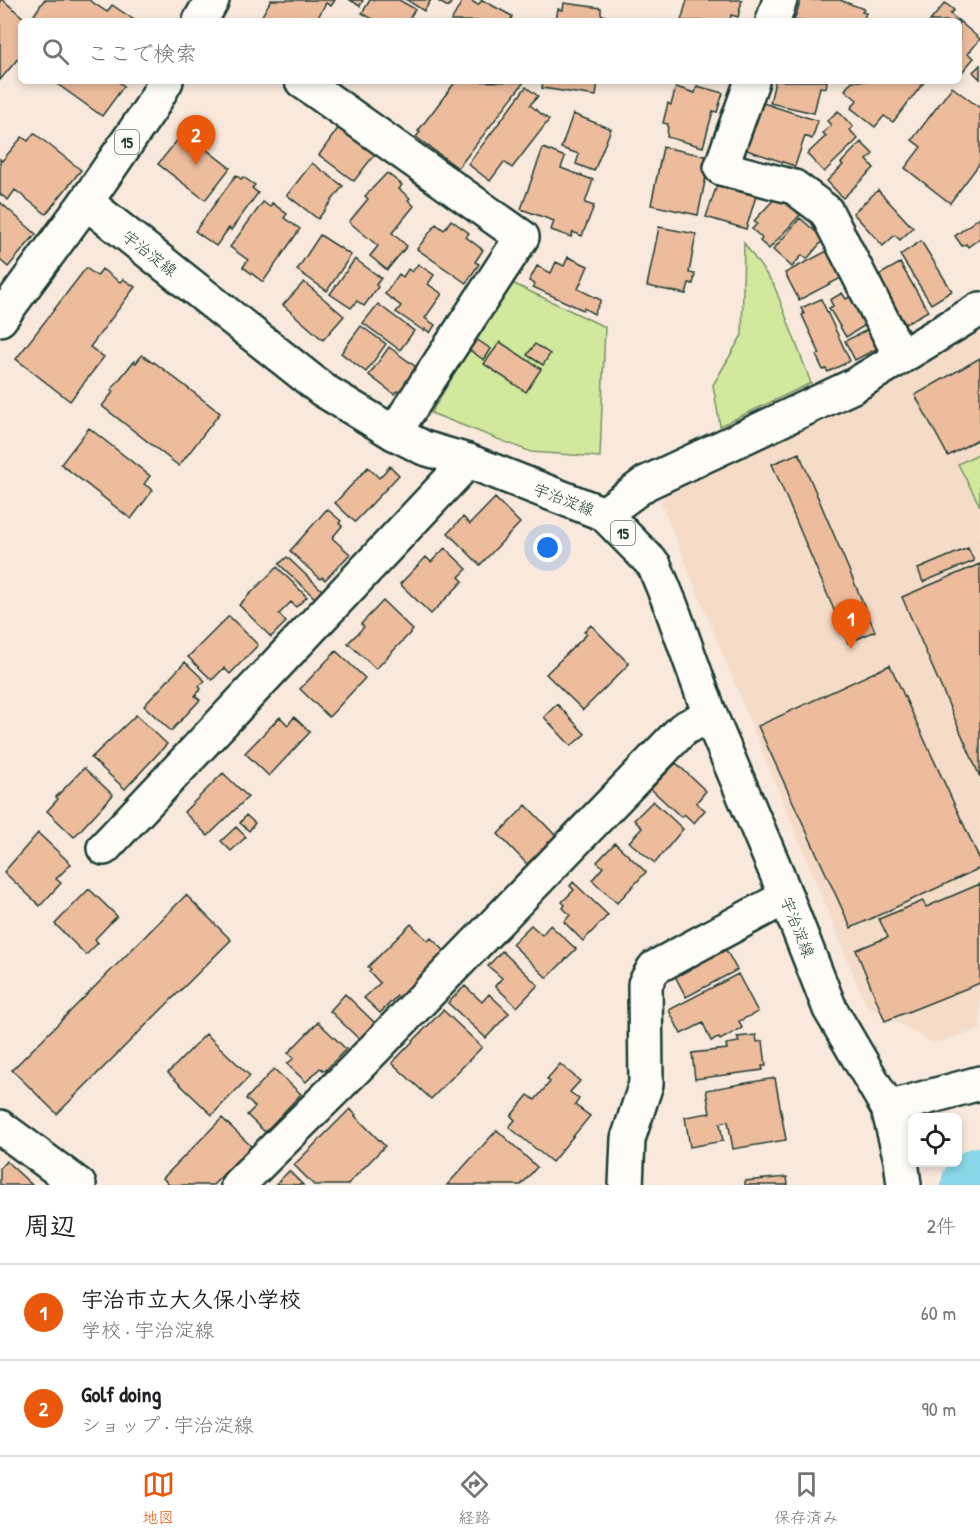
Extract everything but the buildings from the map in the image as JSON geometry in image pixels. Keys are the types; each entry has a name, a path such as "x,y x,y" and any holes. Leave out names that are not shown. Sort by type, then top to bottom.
{"street":[{"path":"774,18 780,0"},
{"name":"15","path":"86,202 150,109 164,84"},
{"path":"306,84 522,237 394,433"},
{"path":"751,84 722,168 794,187 826,211 901,357"},
{"path":"0,319 86,202"},
{"name":"宇治淀線","path":"86,202 323,390 394,433 424,448 468,461 604,514 654,565 710,715 830,1009 888,1108 901,1160 904,1185"},
{"path":"604,514 646,483 853,386 980,309"},
{"path":"104,848 468,461"},
{"path":"238,1185 355,1069 683,729 710,715"},
{"path":"626,1185 628,1139 646,1084 645,984 654,968 786,897"},
{"path":"888,1108 980,1083"},
{"path":"0,1127 79,1185"}],"shaded area":[{"path":"980,325 980,1030 933,1043 865,1003 661,503 666,491"}],"green space":[{"path":"744,243 774,285 811,383 720,426 713,385 742,335"},
{"path":"508,281 605,327 600,457 531,452 431,413"},
{"path":"980,453 980,506 958,464"}],"waterway":[{"path":"976,1185 980,1182"}],"place":[{"name":"Golf doing","path":"196,165"},
{"name":"宇治市立大久保小学校","path":"851,649"}]}
